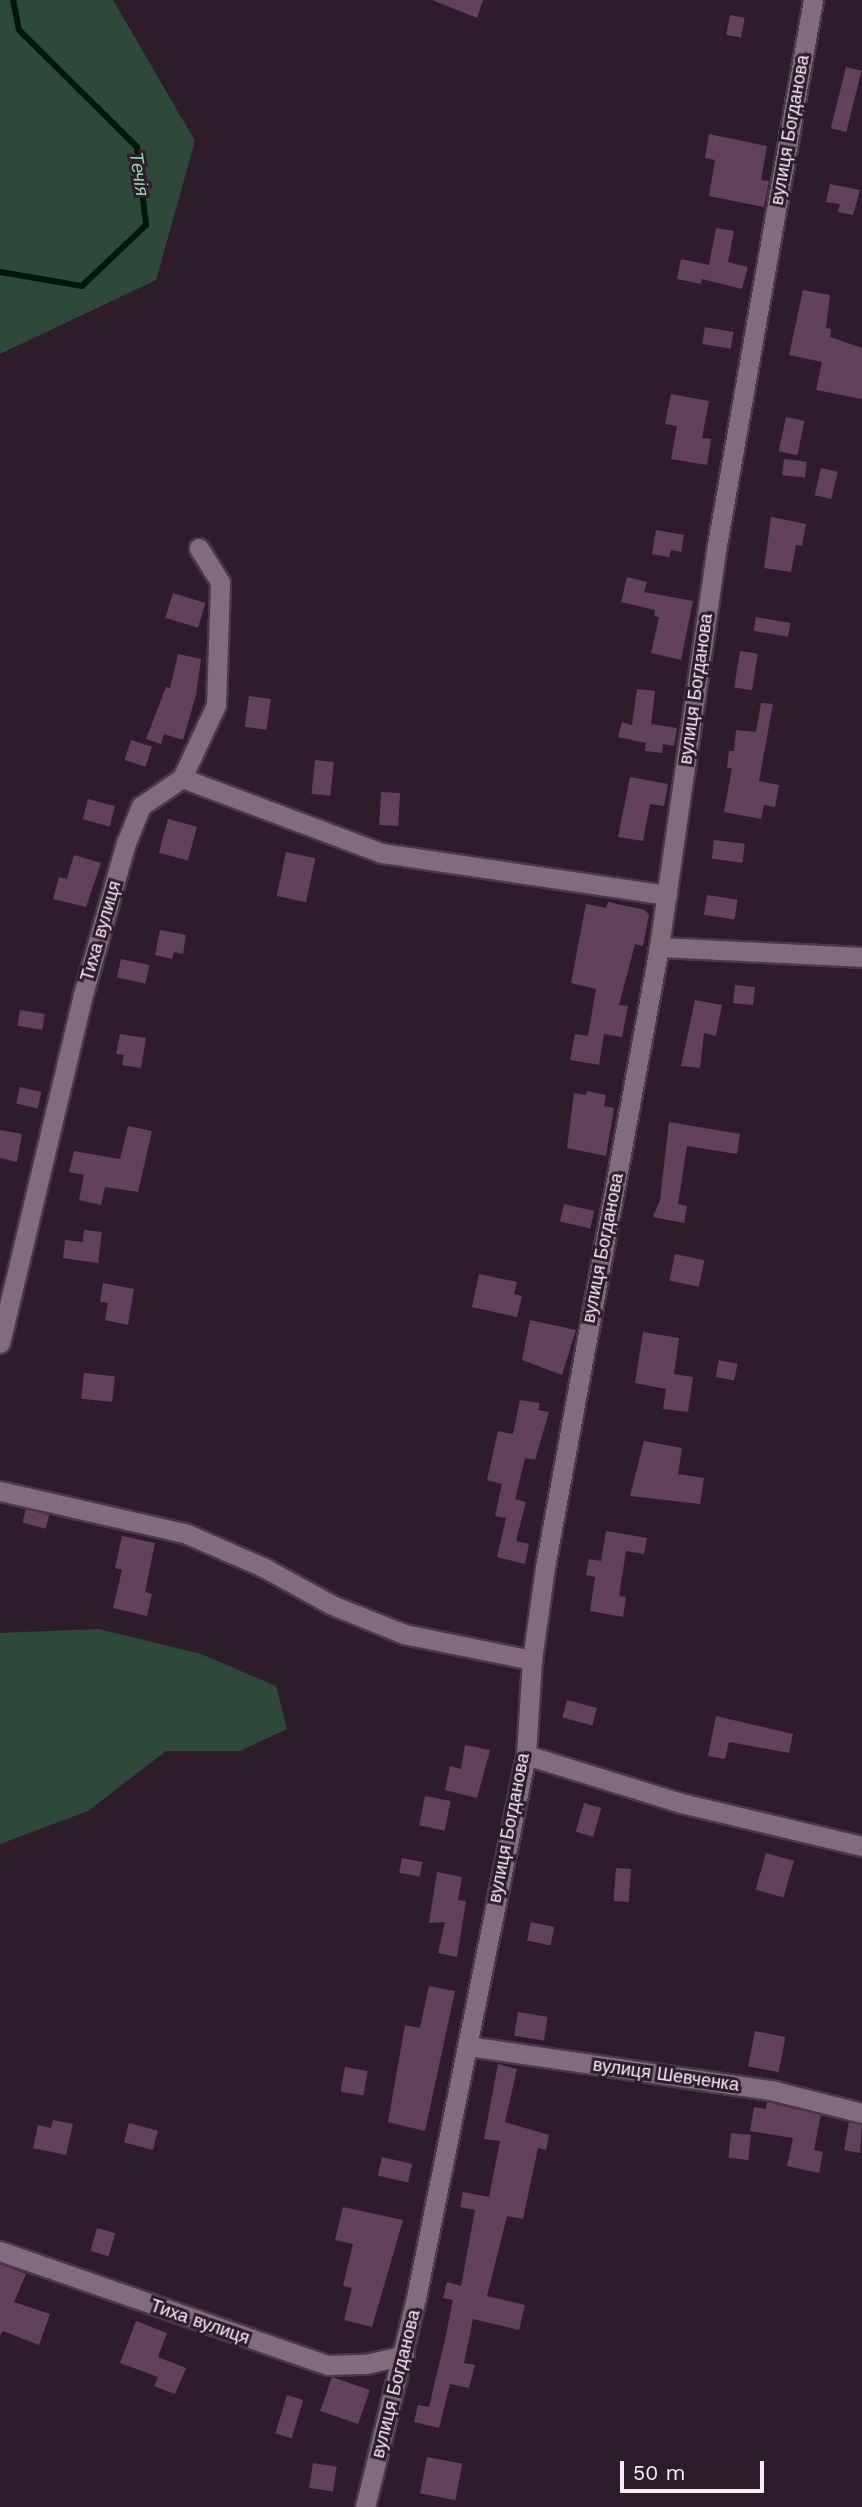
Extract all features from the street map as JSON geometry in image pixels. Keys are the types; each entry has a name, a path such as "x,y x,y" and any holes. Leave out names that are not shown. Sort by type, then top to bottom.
{"street":[{"name":"вулиця Богданова","path":"368,2502 404,2356 526,1755 532,1660 566,1445 659,947 717,545 813,0"},
{"path":"199,548 220,582 216,705 182,778 382,853 667,895"},
{"name":"Тиха вулиця","path":"0,1343 82,998 126,844 141,806 182,778"},
{"path":"659,947 862,957"},
{"path":"0,1492 187,1535 263,1567 332,1605 404,1633 532,1660"},
{"path":"526,1755 681,1803 862,1846"},
{"name":"вулиця Шевченка","path":"468,2046 775,2091 862,2113"},
{"name":"Тиха вулиця","path":"0,2251 328,2365 366,2364 404,2356"}],"green space":[{"path":"0,0 113,0 195,141 156,280 0,354"},
{"path":"99,1629 201,1654 276,1686 287,1729 240,1751 166,1751 88,1811 0,1844 0,1633"}],"building":[{"path":"432,0 483,0 477,18"},
{"path":"730,15 745,18 741,37 726,35"},
{"path":"846,67 862,71 846,132 831,128"},
{"path":"709,134 767,146 761,180 769,181 764,207 709,196 715,160 705,158"},
{"path":"830,184 860,190 853,215 838,212 840,204 826,202"},
{"path":"716,228 734,231 728,262 748,267 742,289 702,279 701,284 677,279 681,259 709,265"},
{"path":"803,290 830,295 826,328 831,329 830,337 862,348 862,399 816,390 822,362 789,355"},
{"path":"705,327 734,332 731,349 702,344"},
{"path":"671,394 709,401 702,438 711,439 707,465 671,459 677,426 665,424"},
{"path":"786,417 805,421 797,455 779,451"},
{"path":"784,459 807,462 805,478 782,475"},
{"path":"821,468 838,472 831,499 815,495"},
{"path":"771,517 806,524 802,546 796,545 791,572 764,568"},
{"path":"656,530 684,535 681,552 671,550 669,557 652,554"},
{"path":"627,577 647,582 644,592 693,601 681,660 651,653 659,617 654,616 655,610 621,602"},
{"path":"173,593 206,603 198,628 165,618"},
{"path":"756,617 790,623 788,637 754,631"},
{"path":"740,651 758,654 752,690 734,688"},
{"path":"178,654 201,659 196,695 183,740 164,734 161,744 146,739 166,687 170,688"},
{"path":"637,689 655,691 651,724 677,728 674,746 663,744 662,753 645,751 646,743 618,737 622,722 632,725"},
{"path":"249,696 271,699 266,730 245,727"},
{"path":"761,703 773,704 759,781 779,785 775,807 764,805 761,819 724,812 732,768 727,768 729,751 734,751 736,730 756,732"},
{"path":"131,740 152,747 145,767 125,760"},
{"path":"315,760 334,762 330,796 311,794"},
{"path":"630,777 668,784 664,806 650,804 643,841 618,837"},
{"path":"381,792 400,793 398,826 379,825"},
{"path":"88,799 115,806 110,827 83,819"},
{"path":"168,819 197,827 188,861 159,853"},
{"path":"714,840 745,844 742,863 712,859"},
{"path":"286,852 315,858 306,902 277,896"},
{"path":"74,855 101,863 86,907 53,899 59,877 67,879"},
{"path":"707,895 738,900 734,920 704,915"},
{"path":"608,902 645,910 649,915 643,946 635,944 619,1005 628,1006 622,1037 604,1034 599,1065 570,1060 575,1034 588,1036 596,989 571,983 586,904 606,908"},
{"path":"160,930 186,935 183,954 174,952 172,959 155,955"},
{"path":"121,959 149,965 145,984 117,978"},
{"path":"735,985 755,987 753,1005 733,1003"},
{"path":"695,1000 722,1005 716,1036 704,1033 700,1068 681,1066"},
{"path":"20,1010 45,1014 42,1030 17,1026"},
{"path":"120,1034 146,1038 141,1068 122,1065 124,1055 116,1054"},
{"path":"20,1087 41,1092 38,1109 16,1104"},
{"path":"587,1091 606,1095 604,1106 614,1108 606,1156 567,1148 574,1093 586,1095"},
{"path":"669,1122 740,1134 737,1154 687,1146 678,1204 687,1206 684,1223 653,1217 660,1200"},
{"path":"128,1126 152,1131 138,1192 105,1187 101,1205 79,1200 84,1175 69,1172 74,1151 120,1159"},
{"path":"0,1130 22,1134 17,1162 0,1158"},
{"path":"564,1204 594,1211 590,1229 560,1222"},
{"path":"84,1230 102,1232 98,1263 63,1258 65,1240 83,1242"},
{"path":"675,1254 704,1260 699,1287 669,1280"},
{"path":"479,1274 517,1282 514,1294 522,1296 517,1317 472,1307"},
{"path":"103,1283 134,1289 128,1325 105,1320 108,1303 100,1302"},
{"path":"530,1320 576,1330 562,1375 522,1360"},
{"path":"643,1332 679,1338 674,1374 693,1377 688,1412 663,1409 666,1389 635,1383"},
{"path":"719,1360 738,1364 734,1381 715,1377"},
{"path":"84,1373 115,1376 112,1402 81,1399"},
{"path":"520,1400 540,1403 538,1410 549,1412 535,1460 525,1458 515,1499 526,1502 516,1541 529,1544 525,1564 497,1557 506,1518 495,1516 502,1484 487,1480 498,1431 513,1434"},
{"path":"644,1441 682,1448 678,1474 704,1478 700,1504 630,1496"},
{"path":"26,1509 49,1515 46,1529 22,1523"},
{"path":"606,1531 647,1538 644,1554 626,1551 619,1596 626,1597 623,1617 590,1611 595,1577 586,1575 589,1559 601,1561"},
{"path":"122,1536 155,1543 145,1592 152,1594 147,1616 113,1608 122,1570 115,1568"},
{"path":"567,1700 597,1708 592,1725 562,1717"},
{"path":"716,1716 793,1734 789,1753 729,1742 725,1759 708,1756"},
{"path":"465,1745 490,1750 477,1798 445,1790 450,1766 461,1769"},
{"path":"425,1796 451,1801 445,1830 419,1825"},
{"path":"584,1803 601,1808 593,1837 576,1832"},
{"path":"766,1853 794,1861 783,1898 756,1890"},
{"path":"402,1858 423,1862 420,1877 399,1873"},
{"path":"616,1868 631,1869 629,1902 614,1901"},
{"path":"437,1872 462,1877 458,1900 466,1901 457,1957 438,1953 445,1922 429,1923"},
{"path":"531,1922 554,1927 551,1946 527,1941"},
{"path":"429,1986 455,1991 425,2131 388,2122 405,2025 420,2028"},
{"path":"518,2012 548,2017 544,2040 514,2036"},
{"path":"755,2031 785,2037 779,2072 748,2066"},
{"path":"498,2064 517,2069 505,2122 549,2135 546,2150 538,2148 523,2219 507,2216 487,2296 525,2305 519,2330 473,2319 464,2363 475,2365 469,2388 450,2384 439,2428 414,2422 418,2405 429,2407 444,2344 453,2300 443,2298 447,2282 461,2286 475,2210 460,2207 463,2192 489,2197 500,2141 484,2139"},
{"path":"345,2067 368,2071 363,2096 341,2092"},
{"path":"767,2102 821,2115 814,2150 823,2152 819,2173 787,2166 793,2138 750,2131 754,2107 766,2109"},
{"path":"53,2120 73,2124 66,2155 33,2148 38,2125 51,2128"},
{"path":"849,2122 862,2125 860,2153 844,2150"},
{"path":"129,2123 158,2131 153,2150 124,2142"},
{"path":"731,2133 751,2135 748,2160 728,2158"},
{"path":"382,2157 412,2164 408,2182 378,2176"},
{"path":"343,2207 403,2220 372,2327 344,2320 352,2288 343,2286 353,2244 335,2240"},
{"path":"97,2228 115,2233 109,2256 90,2251"},
{"path":"0,2264 26,2274 14,2302 50,2314 39,2345 3,2331 0,2336"},
{"path":"136,2321 167,2333 158,2357 186,2368 175,2394 154,2386 158,2377 120,2363"},
{"path":"332,2377 370,2390 358,2424 320,2411"},
{"path":"287,2395 303,2400 292,2438 275,2433"},
{"path":"427,2457 462,2464 455,2500 420,2493"},
{"path":"313,2463 337,2467 333,2491 309,2488"}],"waterway":[{"name":"Течія","path":"0,272 82,286 146,225 137,147 19,30 13,0"}]}
